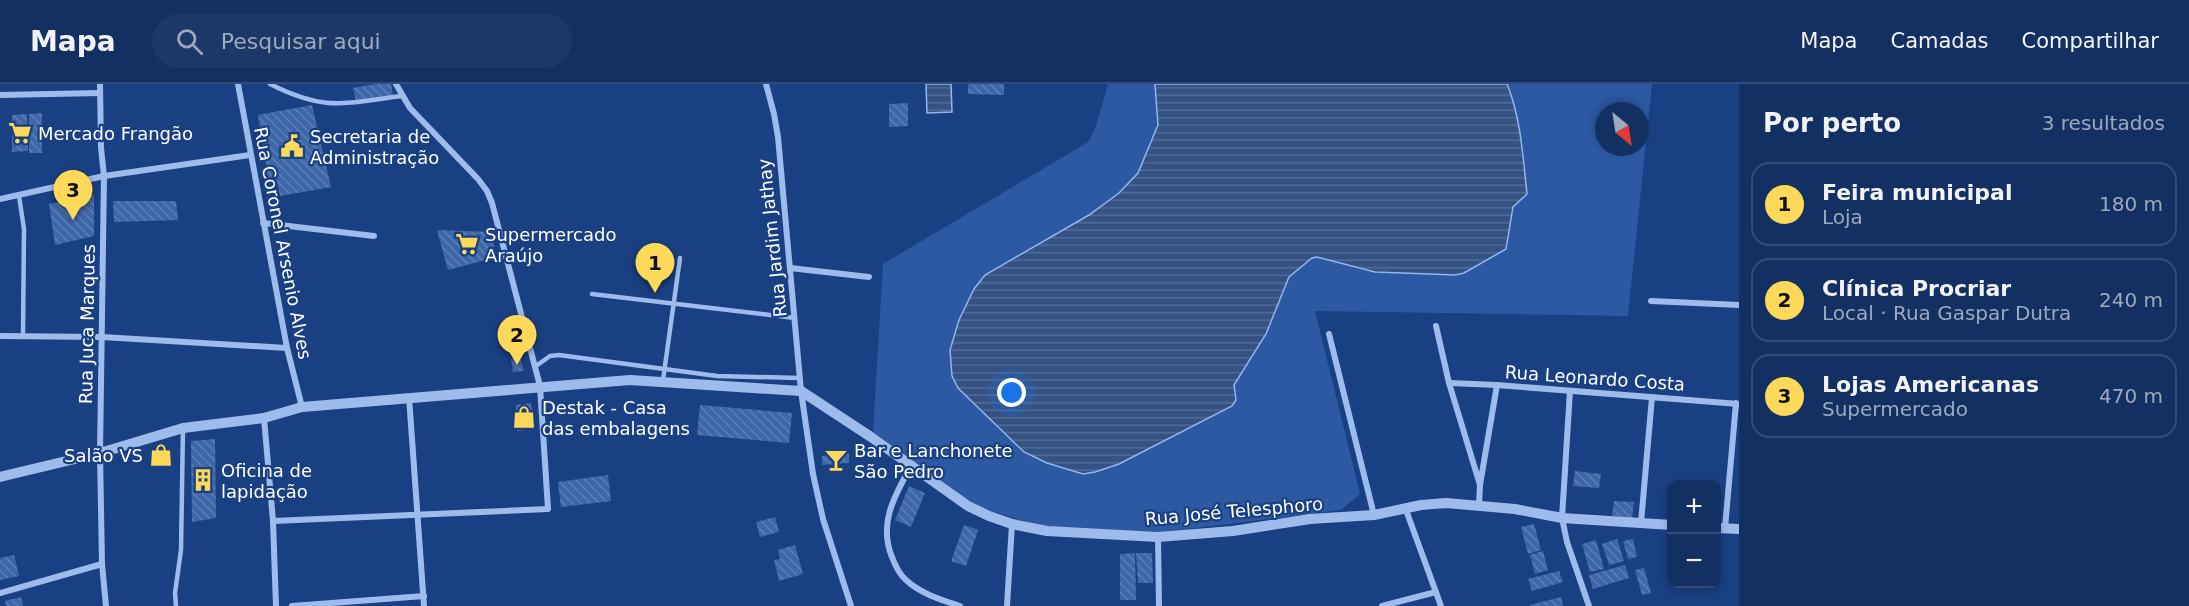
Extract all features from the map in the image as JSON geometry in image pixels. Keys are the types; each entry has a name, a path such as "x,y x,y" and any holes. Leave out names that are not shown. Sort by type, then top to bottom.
{"street":[{"name":"Rua Juca Marques","path":"100,84 100,148 104,176 100,453 102,564 106,606"},
{"name":"Rua Coronel Arsenio Alves","path":"238,84 287,348 302,407"},
{"path":"273,521 548,509 540,386 487,190 402,96 396,84"},
{"name":"Rua Jardim Jathay","path":"766,84 778,137 801,391 813,474 824,519 851,606"},
{"path":"0,95 100,93"},
{"path":"0,199 104,176 250,155"},
{"path":"263,223 374,236"},
{"path":"790,268 869,277"},
{"path":"1651,301 1739,305"},
{"path":"1436,326 1449,383 1480,484"},
{"path":"0,336 23,334 102,337 287,348"},
{"path":"1329,334 1374,515"},
{"path":"0,477 100,453 183,428 264,418 302,407 630,380 801,391"},
{"name":"Rua Leonardo Costa","path":"1449,383 1737,404"},
{"path":"1479,505 1480,484 1497,385"},
{"name":"Rua José Telesphoro","path":"801,391 968,506 1012,524 1047,531 1158,537 1233,531 1310,519 1374,515 1421,505 1446,503 1515,509 1562,518 1667,525"},
{"path":"1570,391 1562,518 1567,542 1589,606"},
{"path":"409,397 424,606"},
{"path":"1641,523 1652,397"},
{"path":"1737,404 1721,528 1739,530"},
{"path":"264,418 273,521 276,606"},
{"path":"911,466 887,517 885,536 890,551 896,566 906,580 933,597 960,606"},
{"path":"1406,510 1441,606"},
{"path":"1007,606 1012,524"},
{"path":"1158,537 1160,606"},
{"path":"0,593 102,564"},
{"path":"1382,606 1436,592"},
{"path":"292,606 424,596"}],"lane":[{"path":"270,84 291,94 325,104 356,104 402,96"},
{"path":"19,196 24,229 23,334"},
{"path":"662,382 680,258"},
{"path":"592,294 795,318"},
{"path":"536,366 550,356 559,356 717,376 800,378"},
{"path":"176,606 181,550 183,428"}],"shaded area":[{"path":"926,84 951,84 952,112 927,113"},
{"path":"1108,84 1652,84 1649,113 1649,102 1595,102 1595,156 1645,156 1628,316 1315,311 1360,494 1341,510 1164,532 1043,527 973,505 873,432 883,264 1088,142 1096,126"},
{"path":"1155,84 1507,84 1518,124 1527,194 1513,207 1506,249 1464,273 1455,275 1375,272 1317,257 1312,258 1289,277 1266,334 1234,385 1236,400 1232,406 1119,464 1083,474 1047,463 1024,452 958,388 952,376 950,350 959,320 974,289 985,275 1089,215 1119,193 1138,173 1158,125"}],"building":[{"path":"391,84 393,95 356,101 353,88"},
{"path":"968,84 1004,84 1004,95 968,94"},
{"path":"908,103 908,126 889,127 889,104"},
{"name":"Secretaria de Administração","path":"312,105 331,187 280,196 276,177 268,178 258,115"},
{"path":"42,113 42,153 29,153 29,114"},
{"name":"Mercado Frangão","path":"27,114 28,151 12,152 12,115"},
{"path":"94,195 94,236 55,245 49,204"},
{"path":"113,201 176,201 178,220 114,222"},
{"name":"Supermercado Araújo","path":"437,230 490,232 497,257 448,270"},
{"path":"520,357 524,371 513,372 511,359"},
{"name":"Destak - Casa das embalagens","path":"531,403 533,429 517,431 516,405"},
{"path":"700,405 792,413 789,443 697,435"},
{"name":"Oficina de lapidação","path":"215,439 216,518 192,522 191,441"},
{"name":"Salão VS","path":"167,446 166,462 156,463 157,447"},
{"name":"Bar e Lanchonete São Pedro","path":"849,454 849,463 822,465 822,456"},
{"path":"1575,471 1601,474 1599,488 1573,486"},
{"path":"608,475 611,501 561,507 558,482"},
{"path":"909,486 925,493 911,527 895,520"},
{"path":"1614,501 1634,502 1632,518 1612,516"},
{"path":"775,517 779,532 760,537 756,522"},
{"path":"1534,524 1541,550 1528,554 1521,527"},
{"path":"964,525 978,530 966,566 951,561"},
{"path":"1617,539 1624,561 1609,565 1602,544"},
{"path":"1633,539 1637,557 1628,559 1623,541"},
{"path":"1596,540 1604,569 1590,572 1582,544"},
{"path":"795,545 803,574 779,581 774,560 780,559 778,550"},
{"path":"1543,551 1548,570 1535,574 1530,555"},
{"path":"1135,553 1136,600 1120,600 1120,554"},
{"path":"1136,553 1152,553 1153,583 1138,583"},
{"path":"14,555 19,576 0,580 0,558"},
{"path":"1625,565 1629,578 1593,589 1589,575"},
{"path":"1644,568 1651,593 1642,595 1635,570"},
{"path":"1559,571 1563,582 1532,591 1528,579"},
{"path":"21,597 23,606 6,606 5,601"},
{"path":"1561,597 1563,606 1530,606 1530,605"}],"place":[{"name":"Mercado Frangão","path":"20,133"},
{"name":"Secretaria de Administração","path":"292,146"},
{"name":"Lojas Americanas","path":"73,220"},
{"name":"Supermercado Araújo","path":"467,244"},
{"name":"Feira municipal","path":"655,293"},
{"name":"Clínica Procriar","path":"517,365"},
{"name":"Destak - Casa das embalagens","path":"524,417"},
{"name":"Salão VS","path":"161,455"},
{"name":"Bar e Lanchonete São Pedro","path":"836,460"},
{"name":"Oficina de lapidação","path":"203,480"}]}
